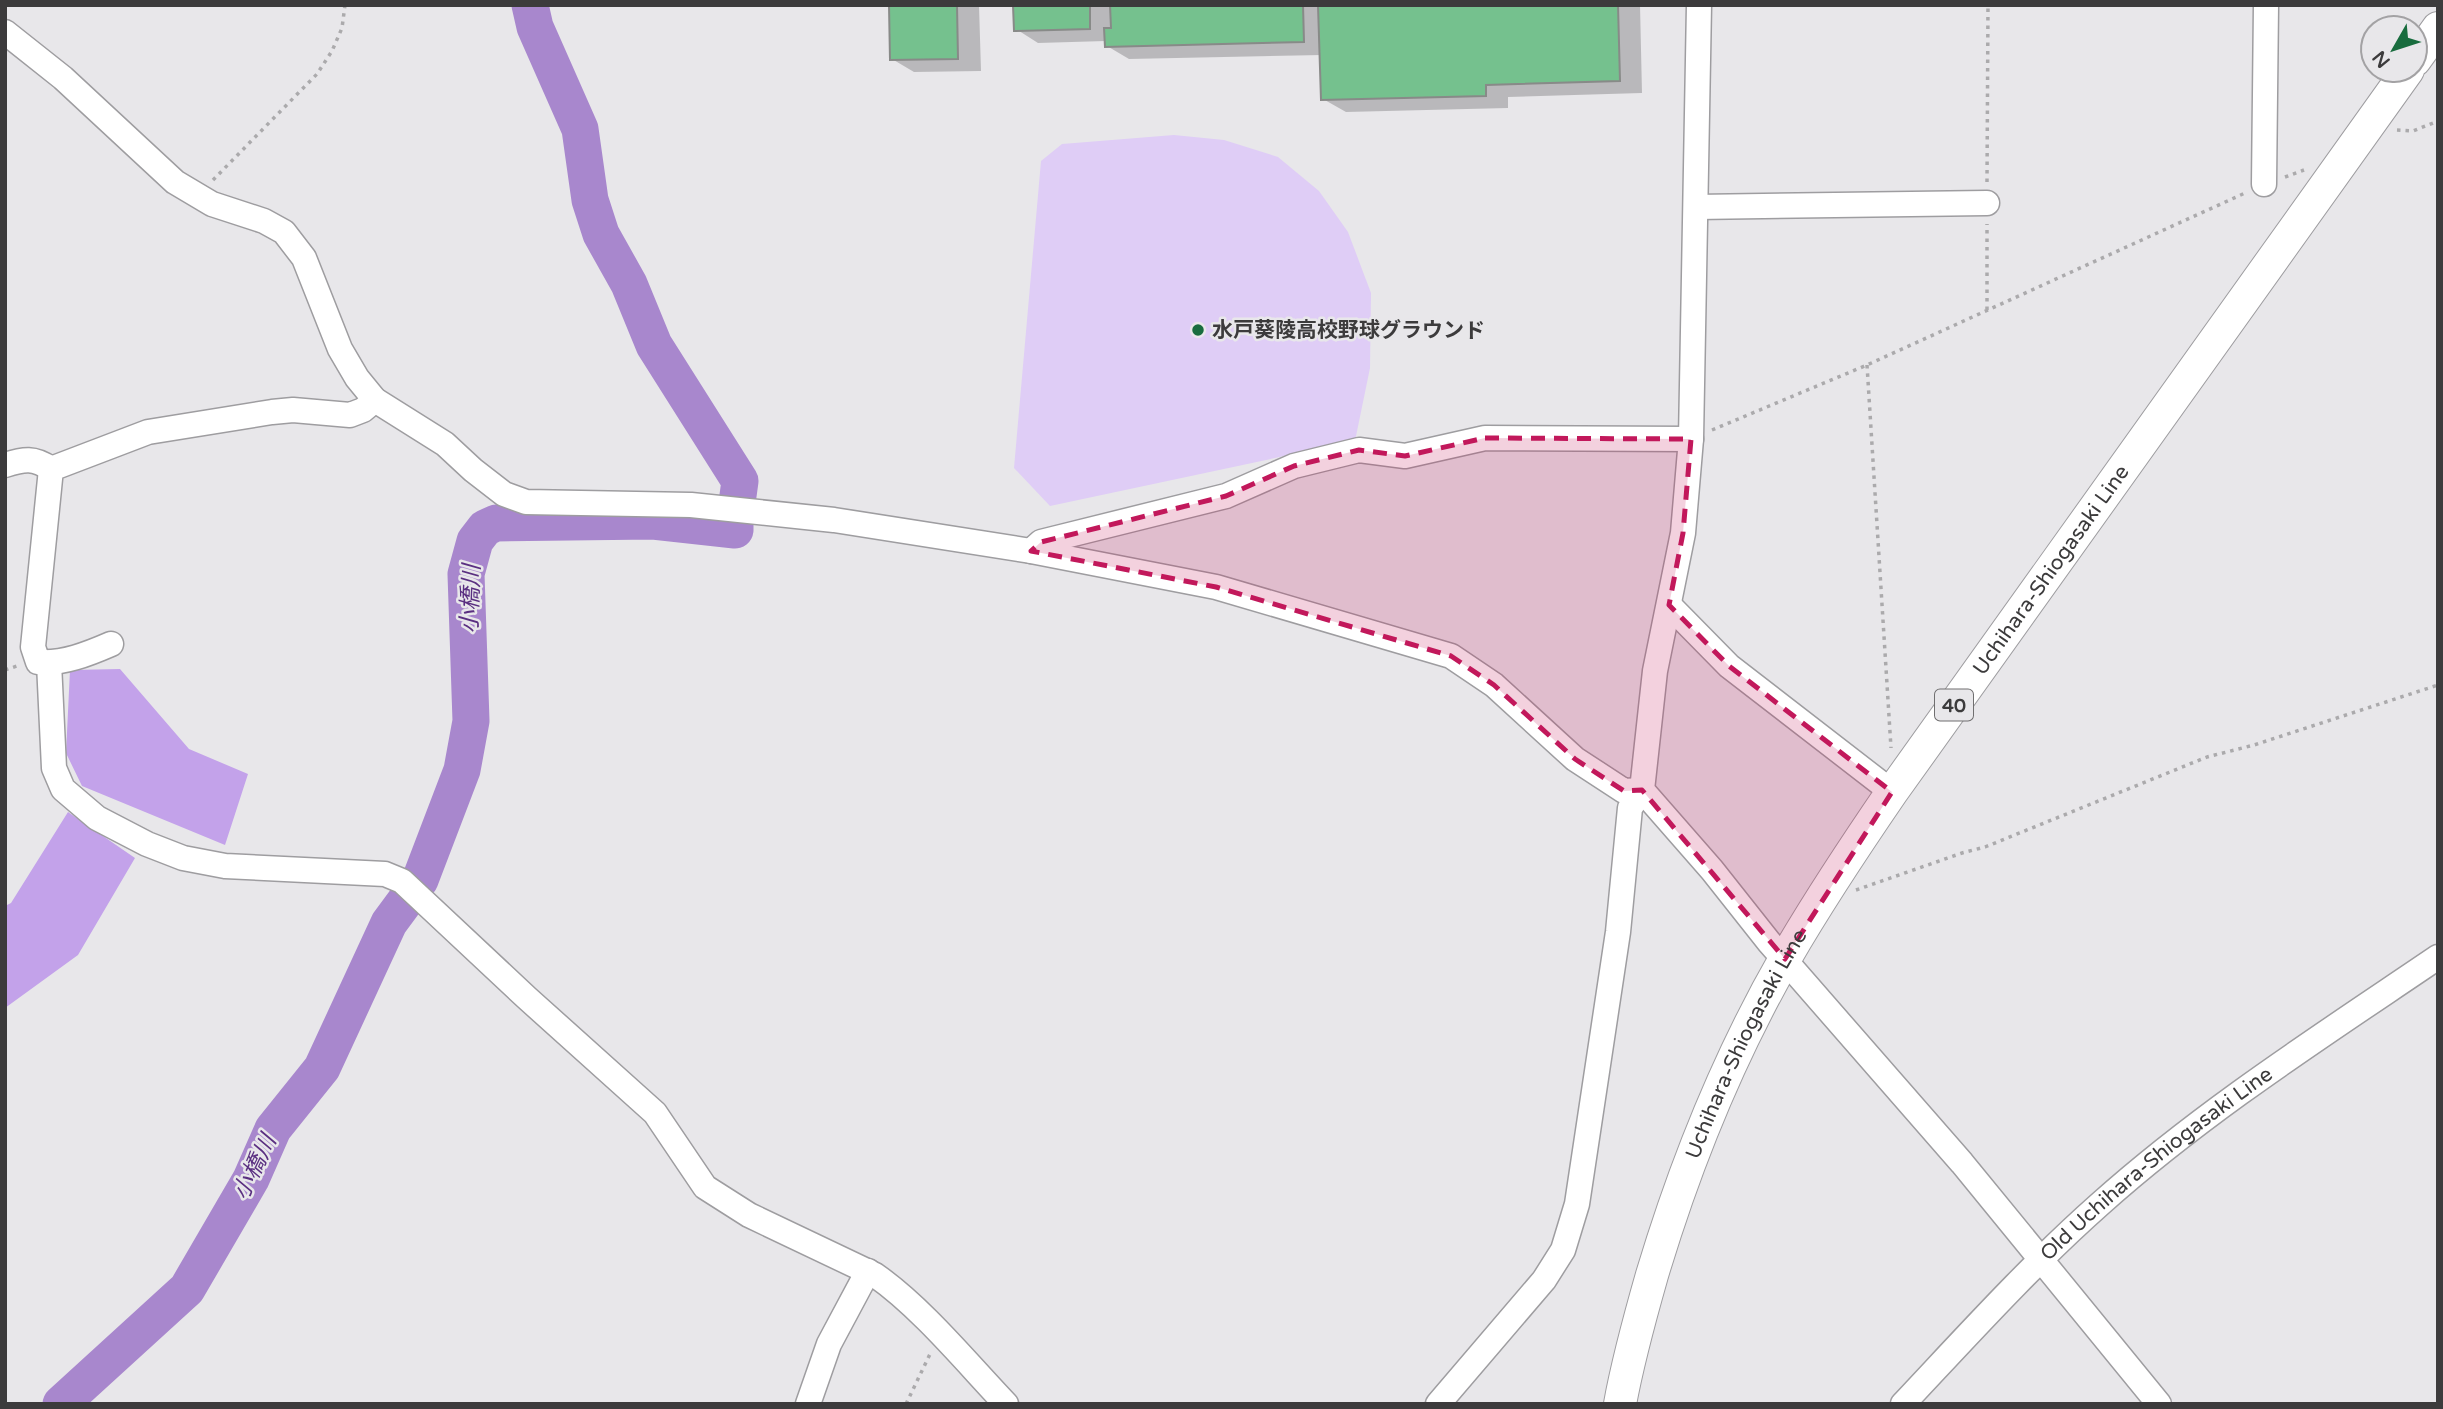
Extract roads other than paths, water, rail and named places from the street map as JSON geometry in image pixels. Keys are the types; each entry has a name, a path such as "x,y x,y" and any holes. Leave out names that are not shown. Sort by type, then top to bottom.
{"main road":[{"name":"Uchihara-Shiogasaki Line","path":"1620,1404 1645,1299 1684,1180 1712,1107 1759,1006 1833,877 2398,84"}],"street":[{"path":"1438,1404 1544,1280 1563,1250 1577,1204 1618,932 1630,808 1643,790 1655,671 1683,533 1691,439 1699,5"},
{"path":"2264,184 2266,5"},
{"path":"5,32 63,78 175,182 212,204 264,220 284,232 304,258 340,349 374,400 445,444 504,494 526,502 691,505 834,520 1031,551 1216,587 1451,656 1494,685 1575,760 1624,792 1643,790"},
{"path":"1696,207 1987,204"},
{"path":"5,465 33,459 51,469 148,432 293,410 350,415 363,410 374,400"},
{"path":"1031,551 1041,542 1226,496 1294,466 1359,450 1405,456 1485,438 1691,439"},
{"path":"51,469 33,647 38,662 49,663 77,657 111,644"},
{"path":"1669,606 1729,666 1892,792"},
{"path":"49,663 54,768 63,789 97,818 147,844 183,858 225,866 384,874 402,881 654,1114 705,1187 749,1215 888,1284 1006,1404"},
{"path":"1643,790 1962,1163 2159,1404"},
{"name":"Old Uchihara-Shiogasaki Line","path":"1903,1404 2042,1259 2100,1204 2162,1152 2306,1047 2438,957"},
{"path":"808,1404 829,1344 868,1272"}],"waterway":[{"name":"小橋川","path":"530,5 535,27 580,129 590,200 601,234 629,284 654,345 740,481 737,503"},
{"name":"小橋川","path":"420,880 462,770 471,721 466,574 475,541 485,528 496,523 653,521 735,530 735,525"},
{"name":"小橋川","path":"61,1404 187,1289 251,1179 273,1129 322,1068 389,923 406,900"}],"place":[{"name":"水戸葵陵高校野球グラウンド","path":"1198,330"}]}
